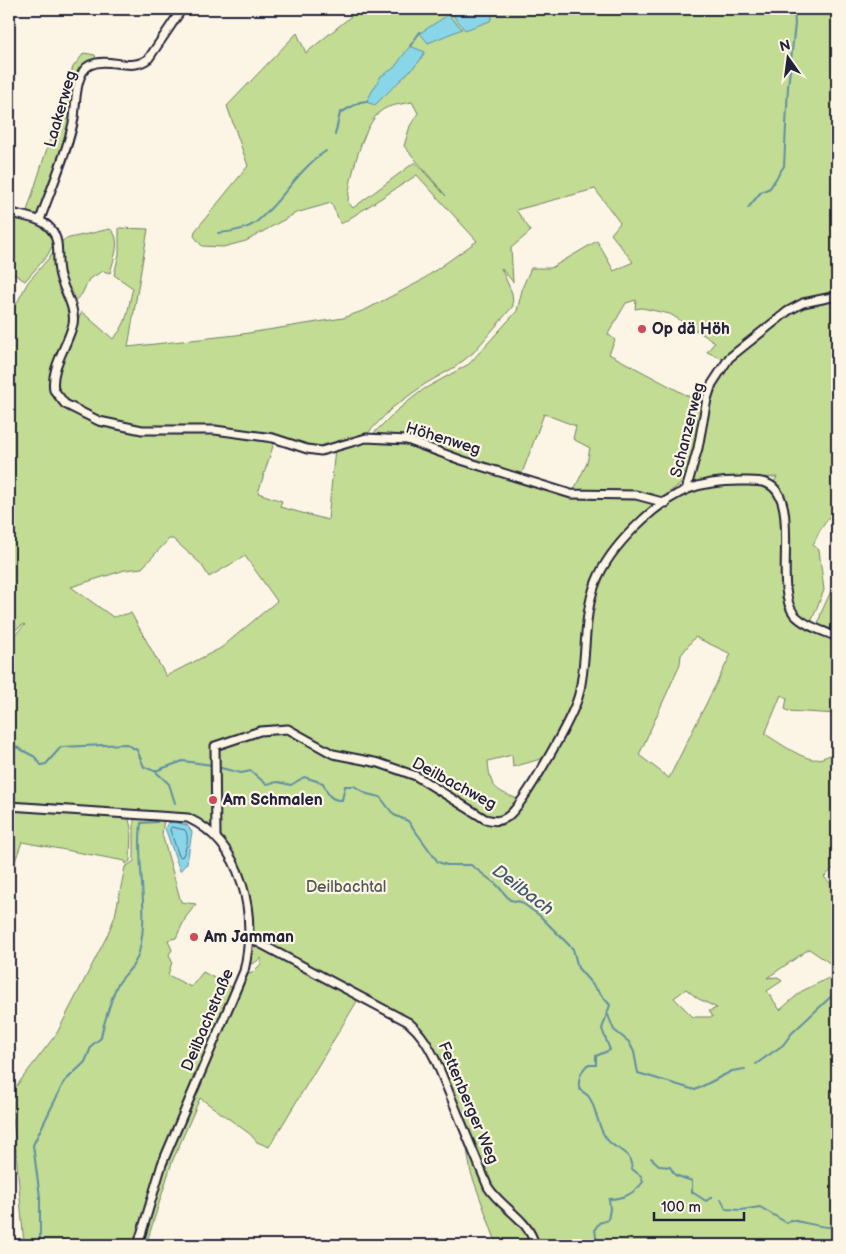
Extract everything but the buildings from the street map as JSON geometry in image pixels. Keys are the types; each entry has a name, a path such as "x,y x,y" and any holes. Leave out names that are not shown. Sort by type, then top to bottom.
{"street":[{"name":"Laakerweg","path":"40,220 73,122 82,73 89,65 100,63 133,66 142,64 149,58 182,9"},
{"path":"9,212 24,218 40,220"},
{"name":"Höhenweg","path":"40,220 50,228 58,240 60,276 74,317 55,373 54,390 65,404 99,421 142,430 197,429 273,438 314,450 329,449 366,438 407,440 461,460 571,494 636,495 666,503"},
{"name":"Schanzerweg","path":"686,490 698,448 707,399 712,384 725,364 758,333 788,311 804,303 837,296"},
{"path":"666,503 686,490 727,481 758,481 774,487 778,492 785,516 786,588 789,606 800,620 837,637"},
{"name":"Deilbachweg","path":"216,836 215,746 260,731 288,729 332,754 379,763 416,776 485,819 495,822 506,818 540,772 574,709 579,694 588,609 602,569 626,536 666,503"},
{"name":"Deilbachstraße","path":"9,806 188,818 203,825 216,836 231,856 242,882 248,937 248,952 244,970 162,1164 138,1245"},
{"name":"Fettenberger Weg","path":"248,937 408,1022 419,1031 427,1042 436,1061 488,1187 496,1199 528,1227 535,1245"}],"green space":[{"name":"Deilbachtal","path":"360,9 837,9 837,293 804,300 786,309 723,359 707,352 715,342 670,314 642,308 635,309 636,300 626,303 608,334 615,340 609,354 703,404 692,460 681,484 661,498 630,492 573,492 587,463 590,448 573,439 576,426 544,414 521,476 407,438 370,437 395,412 424,389 469,364 517,311 523,286 531,268 551,268 597,241 614,271 633,262 611,234 620,223 595,189 516,210 531,231 511,248 513,282 501,268 512,293 513,306 473,353 392,408 365,436 323,448 316,448 268,434 213,428 212,431 275,440 258,493 282,501 280,507 328,520 335,448 366,440 406,441 454,460 582,497 641,497 669,505 680,498 718,484 745,482 758,484 770,489 777,477 720,479 690,483 703,440 715,384 728,362 788,313 805,305 837,298 837,505 819,532 813,545 819,550 824,590 812,620 811,629 837,640 837,714 788,711 785,709 787,698 781,695 765,734 799,754 812,759 837,752 837,865 824,877 837,889 837,968 809,949 767,978 778,977 782,981 767,991 780,1010 802,991 837,974 837,1245 497,1245 471,1173 462,1121 422,1033 403,1018 309,967 306,969 359,998 269,1147 257,1142 250,1134 200,1098 172,1162 146,1245 140,1245 165,1165 245,975 252,973 261,964 261,958 253,964 249,962 250,943 253,941 272,951 274,948 251,933 246,895 234,859 225,843 213,830 198,821 179,815 38,803 9,803 9,635 13,636 25,625 9,634 9,318 28,282 49,258 55,248 58,277 72,317 51,385 58,401 80,413 82,409 71,404 60,393 57,377 73,329 82,312 113,339 125,321 133,288 114,275 119,254 119,228 148,229 128,347 236,335 343,318 365,310 419,282 477,241 417,175 341,224 331,203 296,213 246,241 223,247 202,246 194,236 195,231 248,166 227,106 297,33 306,53","holes":["412,102 418,113 410,126 404,146 446,196 415,162 353,208 348,202 358,153 374,118 381,111 392,106","169,539 173,539 201,564 209,577 245,556 277,601 221,648 166,676 131,613 113,617 71,587 125,570 142,568","695,637 731,654 669,778 639,755 680,664 681,655","566,714 571,719 553,747 540,782 536,780 507,816 497,818 504,815 518,799 498,790 490,777 488,761 512,755 513,767 544,758","686,989 697,998 717,1008 709,1011 713,1017 693,1017 674,998"]},
{"path":"84,53 95,55 96,61 82,68 72,122 37,217 27,211 73,67"},
{"path":"9,214 40,226 55,241 47,256 25,281 9,271"},
{"path":"110,229 114,233 117,244 110,273 103,271 89,279 82,294 72,303 61,276 59,244 65,239"},
{"path":"837,578 837,635 818,624"},
{"path":"9,808 128,815 131,828 130,861 126,864 125,861 22,842 9,878"},
{"path":"134,817 164,818 162,834 181,902 196,904 186,917 176,938 168,940 172,950 169,954 172,962 168,975 191,987 203,972 233,988 160,1162 135,1245 24,1245 11,1093 57,1033 107,936 115,916 125,867 134,861"}],"water":[{"path":"466,9 493,9 494,13 490,21 465,30 451,13"},
{"path":"448,15 462,29 428,43 420,33"},
{"path":"410,46 425,52 419,62 375,105 366,102 381,76 394,68"},
{"path":"173,822 187,825 192,832 187,863 180,871 165,828 168,823"}],"waterway":[{"path":"748,208 761,192 770,188 784,166 788,87 795,24 794,9"},
{"path":"410,46 420,32"},
{"path":"335,135 340,113 360,102 367,101"},
{"path":"218,233 242,229 255,223 265,215 306,167 326,151"},
{"name":"Deilbach","path":"9,743 35,757 41,765 46,764 61,747 126,744 137,750 144,767 155,771 183,761 212,765"},
{"name":"Deilbach","path":"217,767 241,773 251,771 266,784 278,782 291,785 304,777 323,783 330,796 338,800 342,800 345,786 354,786 367,794 380,797 394,815 408,821 438,862 447,865 471,865 497,885 510,900 521,902 539,915 573,949 578,968 610,1005 602,1029 610,1050 596,1056 596,1065 587,1065 585,1067 580,1078 580,1088 588,1095 592,1102 606,1138 628,1156 632,1169 641,1176 643,1182 628,1195 609,1199 608,1220 599,1223 595,1229 597,1245"},
{"path":"155,771 169,784 175,803"},
{"path":"40,1245 40,1197 33,1145 64,1082 85,1062 92,1045 101,1038 116,987 138,957 143,920 140,855 141,823 157,822"},
{"path":"756,1064 783,1045 792,1033 837,991"},
{"path":"608,1015 614,1030 629,1042 634,1052 638,1073 695,1090 732,1071 745,1069"},
{"path":"651,1158 660,1166 670,1167 675,1175 692,1181 692,1192 706,1201 712,1197"},
{"path":"721,1199 726,1209 741,1210 760,1207 787,1223 790,1220 831,1227 833,1222 837,1221"},
{"path":"837,1200 837,1209"}],"place":[{"name":"Op dä Höh","path":"642,329"},
{"name":"Am Schmalen","path":"213,800"},
{"name":"Am Jamman","path":"194,937"}]}
